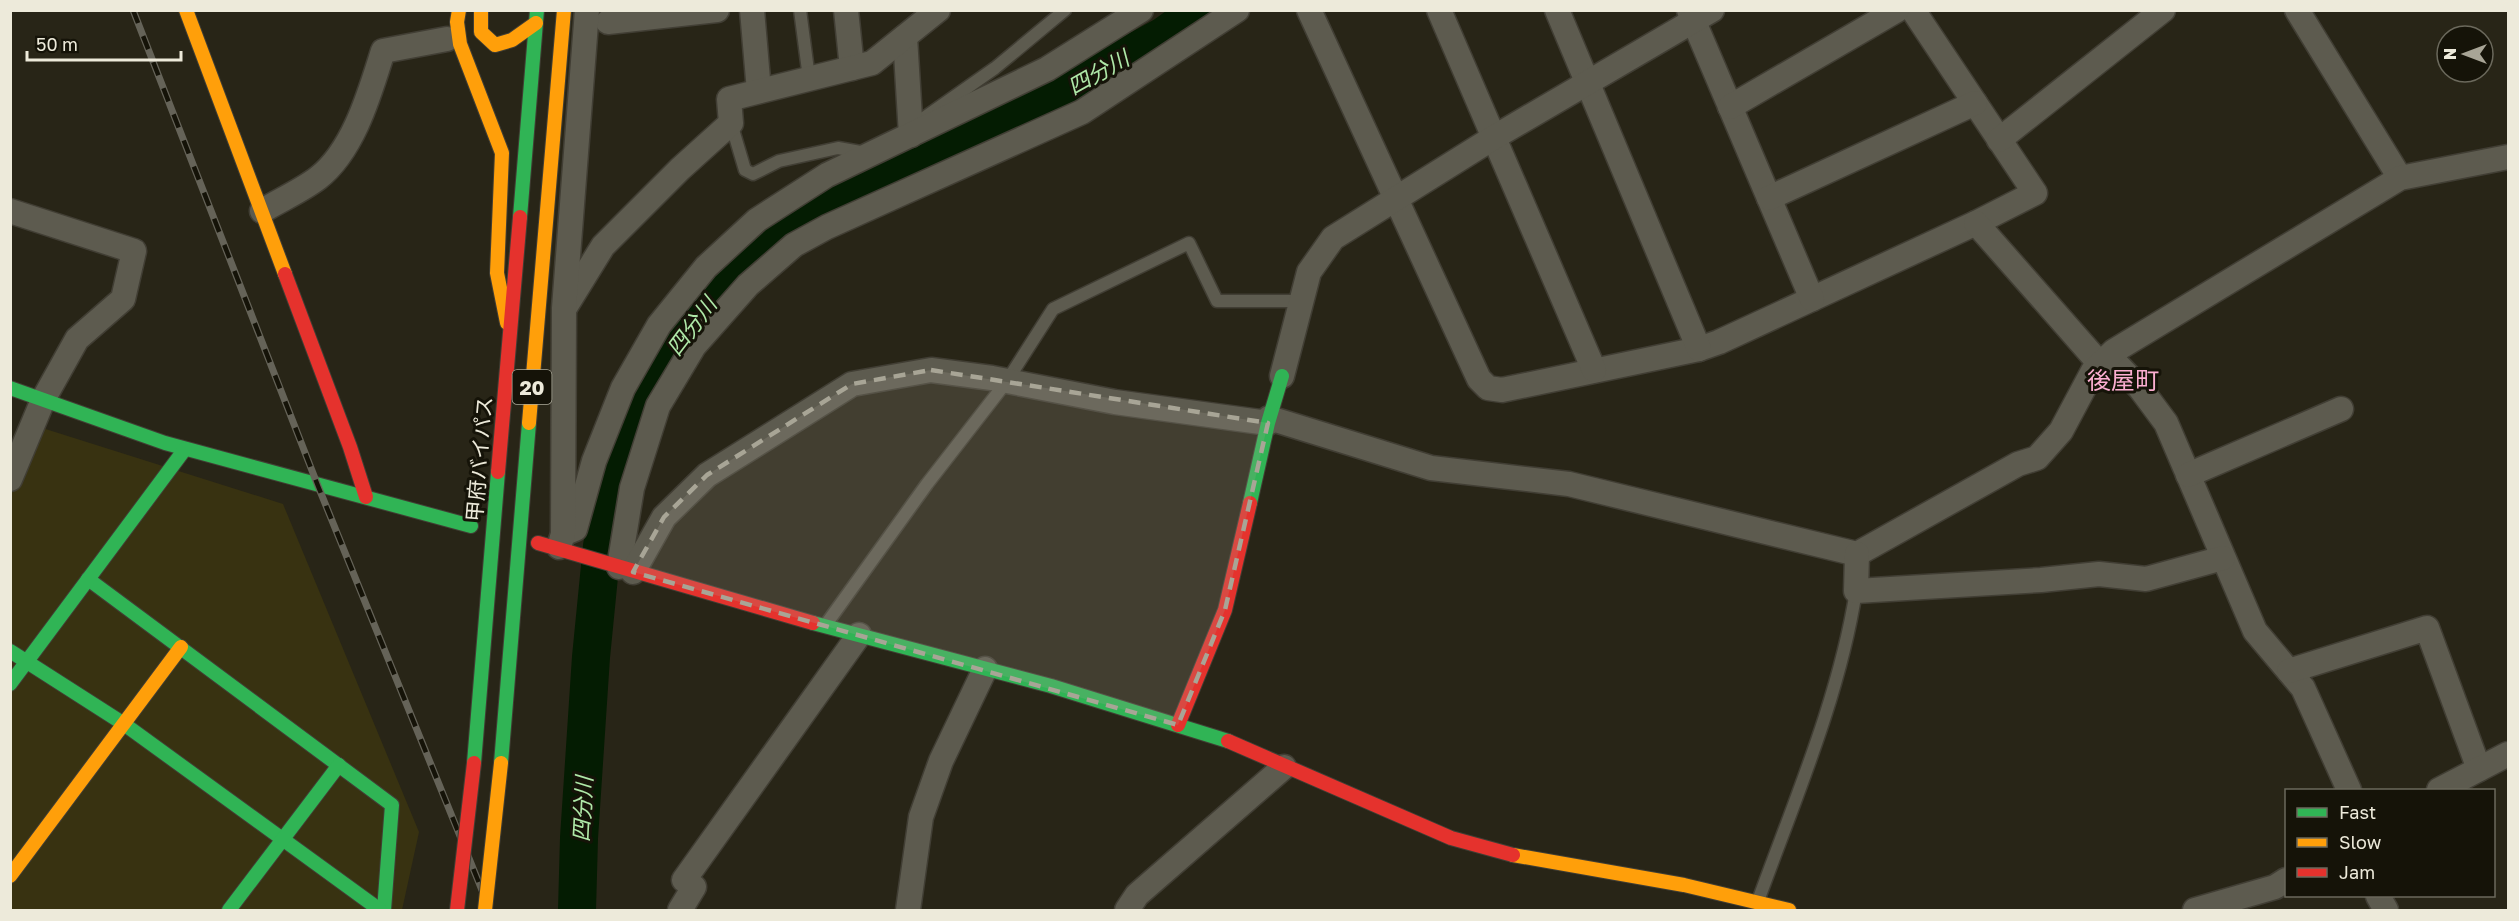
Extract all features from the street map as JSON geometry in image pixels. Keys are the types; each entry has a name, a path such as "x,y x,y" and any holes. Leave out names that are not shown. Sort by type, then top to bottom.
{"main road":[{"path":"186,10 350,447 366,497"},
{"path":"459,10 457,22 460,44 502,153 497,273 510,337"},
{"path":"481,10 481,32 495,45 506,44 516,39 536,17"},
{"name":"20","path":"485,910 501,763 564,10"},
{"name":"甲府バイパス","path":"457,910 474,763 536,17"},
{"path":"1179,725 1225,610 1269,421 1282,376"},
{"path":"10,388 184,449 471,526"},
{"path":"10,684 184,449"},
{"path":"559,545 626,570 825,627 985,669 1232,742 1284,767 1450,838 1524,858 1684,885 1756,907 1790,910"},
{"path":"88,579 392,805 382,910"},
{"path":"10,876 182,647"},
{"path":"10,651 124,724 382,910"},
{"path":"229,910 339,765"}],"street":[{"path":"559,545 564,308 598,16 717,10"},
{"path":"752,10 759,91"},
{"path":"846,10 852,68"},
{"path":"564,308 603,246 680,169 731,123 729,99 872,63 938,10"},
{"path":"559,545 575,529 594,461 623,388 659,325 706,267 757,220 827,175 911,131 1047,69 1140,10"},
{"path":"626,570 632,488 658,406 694,346 748,285 794,245 827,227 1082,112 1237,10"},
{"path":"1309,10 1479,379 1488,388 1502,390 1699,349 1719,342 1976,223 2035,193 1913,10"},
{"path":"1439,10 1594,370"},
{"path":"1557,10 1699,349"},
{"path":"1731,107 1897,10"},
{"path":"2000,140 2163,10"},
{"path":"2297,10 2400,178"},
{"path":"1282,376 1309,272 1333,238 1698,14 1731,107 1812,299"},
{"path":"905,37 911,131"},
{"path":"262,211 319,177 338,157 363,111 383,51 447,39"},
{"path":"1769,198 1975,103"},
{"path":"626,570 664,517 708,475 852,384 931,370 1006,381 1115,402 1269,421 1431,468 1569,484 1857,554 2008,469 2037,458 2061,431 2093,371 2114,351 2400,178 2508,157"},
{"path":"10,211 134,251 123,299 77,339 43,400 10,478"},
{"path":"1976,223 2104,360 2140,388 2166,423 2255,631 2303,688 2349,789"},
{"path":"2188,475 2341,409"},
{"path":"1857,554 1856,591 2041,580 2099,574 2146,579 2223,558"},
{"path":"2289,671 2427,628 2479,769"},
{"path":"680,910 694,887 684,880 859,635"},
{"path":"908,910 921,816 941,761 985,669"},
{"path":"2441,789 2508,754"},
{"path":"1127,910 1137,895 1284,767"},
{"path":"2195,910 2275,887 2285,881"}],"lane":[{"path":"800,10 809,78"},
{"path":"911,131 995,68 1065,10"},
{"path":"731,123 745,170 753,174 779,161 838,148 870,154"},
{"path":"825,627 927,484 1006,381 1053,309 1189,243 1217,301 1302,301"},
{"path":"1756,907 1829,707 1849,635 1856,591"}],"highlighted area":[{"path":"931,370 1268,423 1225,610 1178,725 633,572 664,517 707,475 852,384"}],"shaded area":[{"path":"36,426 283,504 419,832 402,910 11,910 11,489"}],"waterway":[{"name":"四分川","path":"577,910 579,838 591,657 602,546 620,463 649,385 686,330 732,272 796,223 879,180 974,137 1041,103 1164,36 1200,10"}],"railway":[{"path":"133,10 318,486 490,910"}],"traffic: fast":[{"path":"520,217 537,10"},
{"path":"1250,503 1268,423 1282,376"},
{"path":"10,388 165,443 471,526"},
{"path":"501,763 529,423"},
{"path":"10,684 185,449"},
{"path":"474,763 498,472"},
{"path":"88,579 392,805 384,910"},
{"path":"813,623 1051,686 1228,741"},
{"path":"10,651 124,724 380,910"},
{"path":"229,910 339,765"}],"traffic: slow":[{"path":"186,10 285,274"},
{"path":"459,10 457,22 460,44 502,153 497,273 507,323"},
{"path":"481,10 481,32 495,45 512,40 536,23"},
{"path":"529,423 564,10"},
{"path":"10,876 181,647"},
{"path":"485,910 501,763"},
{"path":"1513,855 1684,885 1789,910"}],"traffic: jam":[{"path":"498,472 520,217"},
{"path":"285,274 350,447 366,497"},
{"path":"1178,725 1225,610 1250,503"},
{"path":"538,543 813,623"},
{"path":"1228,741 1451,838 1513,855"},
{"path":"457,910 474,763"}],"district":[{"name":"後屋町","path":"2123,379"}]}
